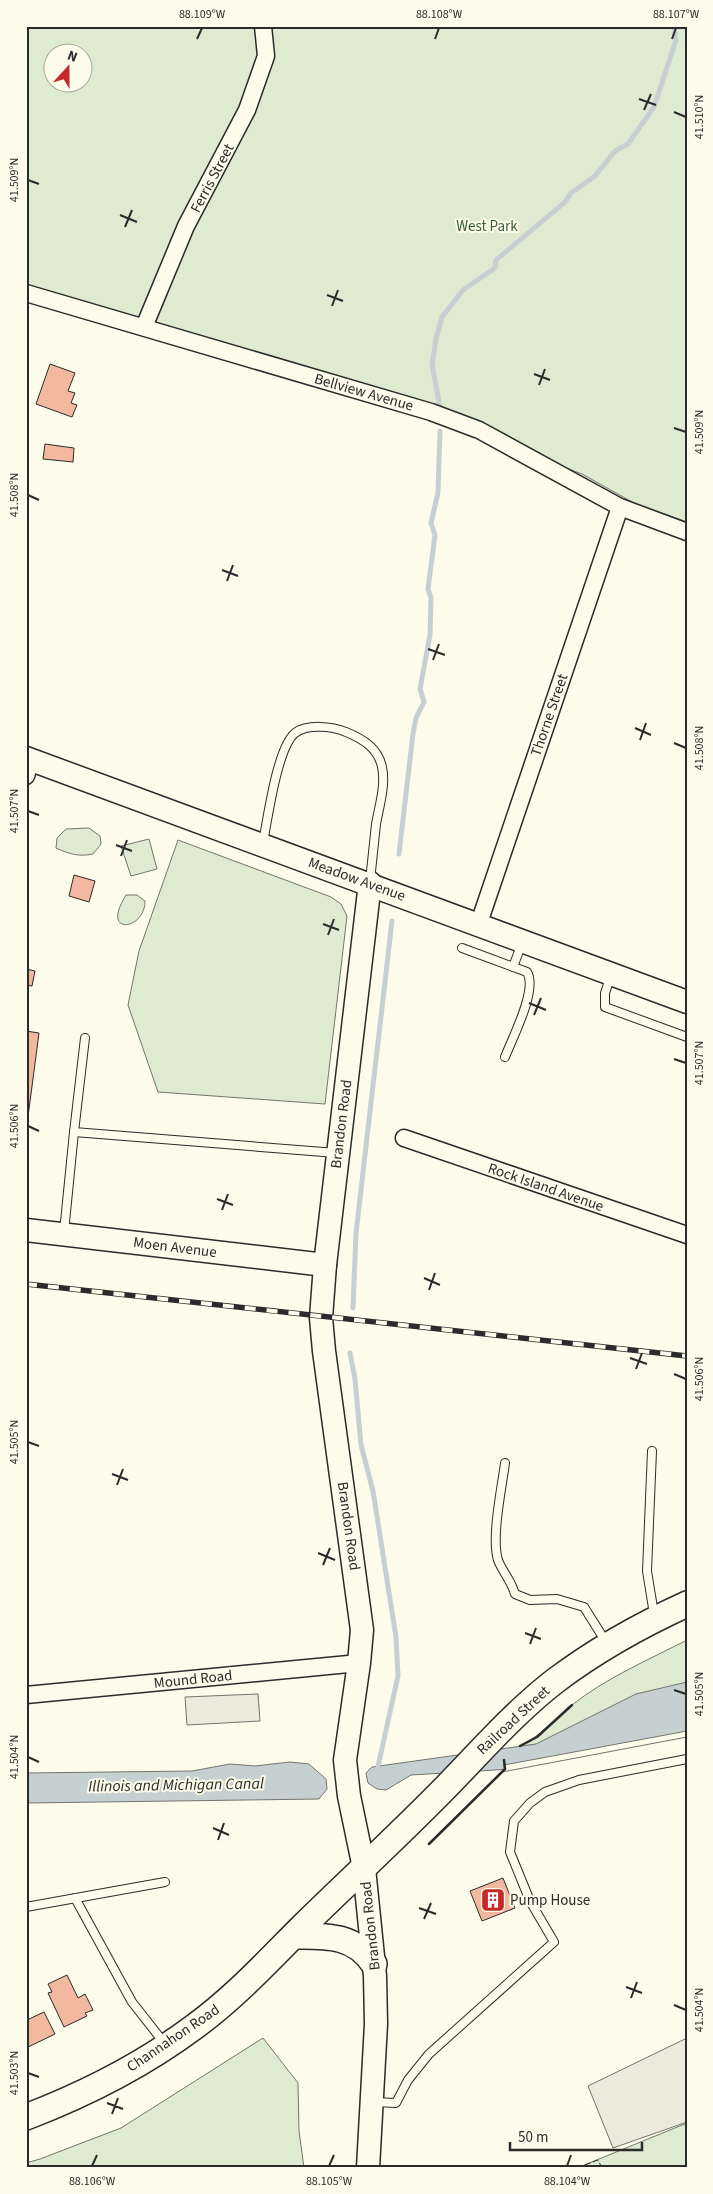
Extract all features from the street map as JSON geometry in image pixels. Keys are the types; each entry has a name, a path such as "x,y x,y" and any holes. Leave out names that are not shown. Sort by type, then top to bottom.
{"main road":[{"name":"Railroad Street","path":"364,1868 446,1787 492,1738 555,1681 637,1628 687,1604"},
{"name":"Channahon Road","path":"26,2117 77,2096 140,2063 195,2027 226,2001 364,1868"},
{"path":"294,1936 334,1937 354,1946 368,1956 374,1964"}],"street":[{"name":"Ferris Street","path":"144,326 186,226 247,110 266,56 263,26"},
{"name":"Bellview Avenue","path":"26,293 144,326 431,412 480,430 620,507 687,532"},
{"name":"Thorne Street","path":"479,923 620,507"},
{"name":"Meadow Avenue","path":"28,765 262,844 479,923 687,1002"},
{"name":"Brandon Road","path":"368,2168 376,2024 374,1964 364,1868 349,1796 345,1760 362,1630 321,1318 325,1265 370,884"},
{"name":"Rock Island Avenue","path":"404,1138 687,1235"},
{"name":"Moen Avenue","path":"26,1230 325,1265"},
{"name":"Mound Road","path":"26,1695 359,1663"}],"lane":[{"path":"262,844 277,772 284,751 293,734 304,728 343,730 362,738 375,750 382,768 382,793 370,884"},
{"path":"513,967 524,940"},
{"path":"462,948 527,972 531,978 530,992 506,1057"},
{"path":"612,974 605,993 605,1007 687,1037"},
{"path":"64,1234 85,1038"},
{"path":"74,1132 338,1153"},
{"path":"652,1451 647,1571 655,1619"},
{"path":"505,1463 496,1524 498,1559 511,1581 515,1594 530,1600 557,1599 584,1607 608,1646"},
{"path":"372,2102 396,2103 408,2080 429,2054 554,1942 530,1900 510,1852 514,1821 530,1803 545,1792 579,1780 687,1759"},
{"path":"26,1907 165,1882"},
{"path":"75,1898 132,2002 166,2046"}],"green space":[{"name":"West Park","path":"26,26 687,26 687,522 634,503 582,474 341,385 26,286"},
{"path":"89,828 100,836 101,844 93,854 74,854 56,848 57,838 66,829"},
{"path":"149,839 157,869 131,876 121,846"},
{"path":"178,840 331,897 341,904 347,916 325,1104 158,1092 128,1005 139,951"},
{"path":"126,895 137,895 145,901 144,910 140,916 130,924 125,925 118,919 118,913"},
{"path":"687,1640 687,1735 520,1746 528,1742 572,1705 599,1686"},
{"path":"263,2038 298,2083 299,2131 304,2168 26,2168 26,2163 121,2128"},
{"path":"687,2123 687,2168 577,2168"}],"shaded area":[{"path":"258,1694 260,1721 187,1725 185,1697"},
{"path":"687,2038 687,2122 613,2148 588,2086"}],"water":[{"path":"687,1682 687,1735 512,1769 411,1775 386,1790 377,1789 368,1783 366,1773 372,1767 536,1744 636,1694"},
{"name":"Illinois and Michigan Canal","path":"290,1762 309,1764 326,1779 327,1789 319,1799 26,1803 26,1773 192,1771 230,1764 255,1766"}],"pier":[{"path":"687,1731 687,1737 502,1772 505,1769 504,1765"}],"building":[{"path":"50,364 75,373 68,391 75,393 71,403 77,405 72,417 36,404"},
{"path":"45,444 74,448 73,462 43,459"},
{"path":"74,875 95,881 89,902 69,896"},
{"path":"26,969 35,971 32,986 26,985"},
{"path":"26,1031 39,1033 26,1132"},
{"name":"Pump House","path":"503,1878 515,1908 482,1921 470,1891"},
{"path":"67,1975 78,1998 85,1994 93,2010 85,2013 87,2016 64,2027 48,1993 52,1992 48,1984"},
{"path":"44,2012 55,2034 26,2048 26,2018 27,2020"}],"waterway":[{"path":"441,412 432,365 442,317 463,290 495,268 496,260 565,202 571,193 595,176 615,151 628,144 654,107 676,40 674,26"},
{"path":"399,854 413,734 416,718 424,702 420,689 430,635 431,598 428,589 435,535 431,523 438,493 440,431"},
{"path":"353,1308 356,1233 392,921"},
{"path":"350,1353 355,1379 361,1445 373,1491 396,1637 398,1676 377,1771"}],"railway":[{"path":"26,1284 687,1356"}],"fence":[{"path":"577,2168 598,2160 602,2168"}],"wall":[{"path":"520,1746 537,1737 572,1705"},
{"path":"429,1844 505,1769 504,1760"}],"place":[{"name":"Pump House","path":"493,1900"}]}
